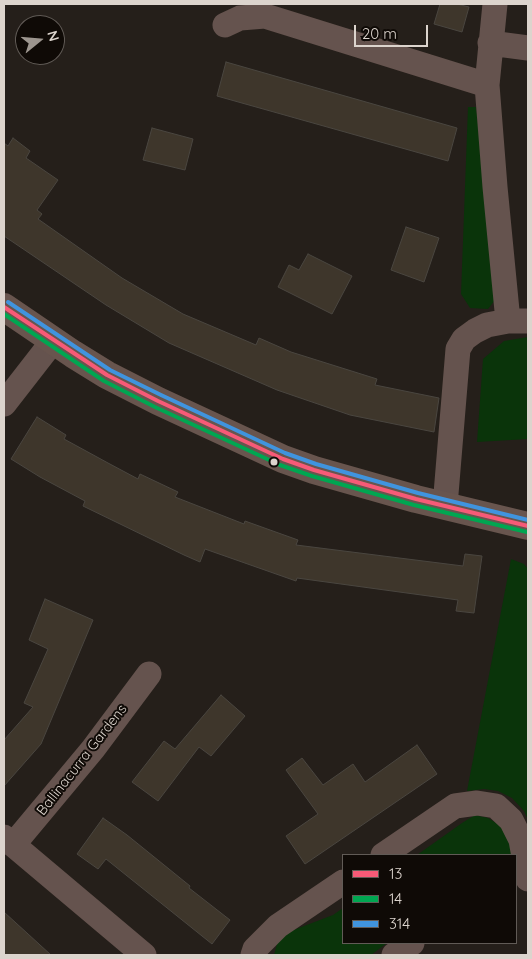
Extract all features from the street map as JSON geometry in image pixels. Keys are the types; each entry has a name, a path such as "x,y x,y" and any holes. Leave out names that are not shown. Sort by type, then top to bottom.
{"main road":[{"path":"4,307 91,365 138,391 283,459 359,483 528,526"}],"street":[{"path":"445,506 458,349 464,339 474,331 487,325 518,321 495,187 487,85 495,4"},
{"path":"225,25 240,18 265,16 487,85"},
{"path":"490,43 528,48"},
{"path":"4,404 53,341"},
{"name":"Ballinacurra Gardens","path":"144,955 9,841 93,749 149,674"},
{"path":"383,854 455,806 477,803 496,806 511,820 521,840 528,880 517,887"},
{"path":"252,955 255,949 278,926 342,883"},
{"path":"394,955 410,944"}],"green space":[{"path":"468,107 476,107 499,295 488,309 470,308 461,294"},
{"path":"528,337 528,439 477,442 483,359 504,341"},
{"path":"511,559 524,564 528,569 528,820 524,811 512,798 498,791 484,789 467,791"},
{"path":"475,815 488,818 503,827 516,854 418,854"},
{"path":"342,909 342,944 386,944 371,955 274,955 278,940 291,931 333,915"}],"building":[{"path":"440,4 457,4 469,7 462,32 434,24"},
{"path":"226,62 457,128 448,161 217,96"},
{"path":"152,128 193,139 185,170 143,160"},
{"path":"13,138 30,151 26,158 58,180 37,210 42,214 38,219 122,278 183,314 256,345 259,338 291,352 377,379 375,385 439,398 434,432 350,415 277,390 169,343 106,305 4,236 4,143 8,146"},
{"path":"406,227 439,238 424,282 391,270"},
{"path":"308,254 352,276 332,314 278,287 289,265 299,270"},
{"path":"37,417 66,435 64,439 138,479 140,474 178,492 175,497 244,524 245,521 298,540 296,545 463,566 465,554 482,556 474,613 456,611 458,600 297,578 296,581 205,549 200,562 184,555 83,506 85,501 11,459"},
{"path":"45,599 93,620 41,744 4,786 4,740 33,707 24,703 48,649 29,640"},
{"path":"221,695 245,716 211,756 199,747 158,801 132,782 164,741 175,749"},
{"path":"417,745 437,774 305,864 286,836 318,814 286,770 302,758 323,785 353,764 365,782"},
{"path":"103,818 127,835 230,920 212,944 106,859 98,869 77,854"},
{"path":"4,912 51,955 4,955"}],"transit line":[{"name":"314","path":"8,302 110,370 285,453 316,464 418,493 528,520"},
{"name":"13","path":"4,307 107,375 283,459 314,470 416,499 528,526"},
{"name":"14","path":"4,314 104,381 280,465 414,505 527,532"}]}
